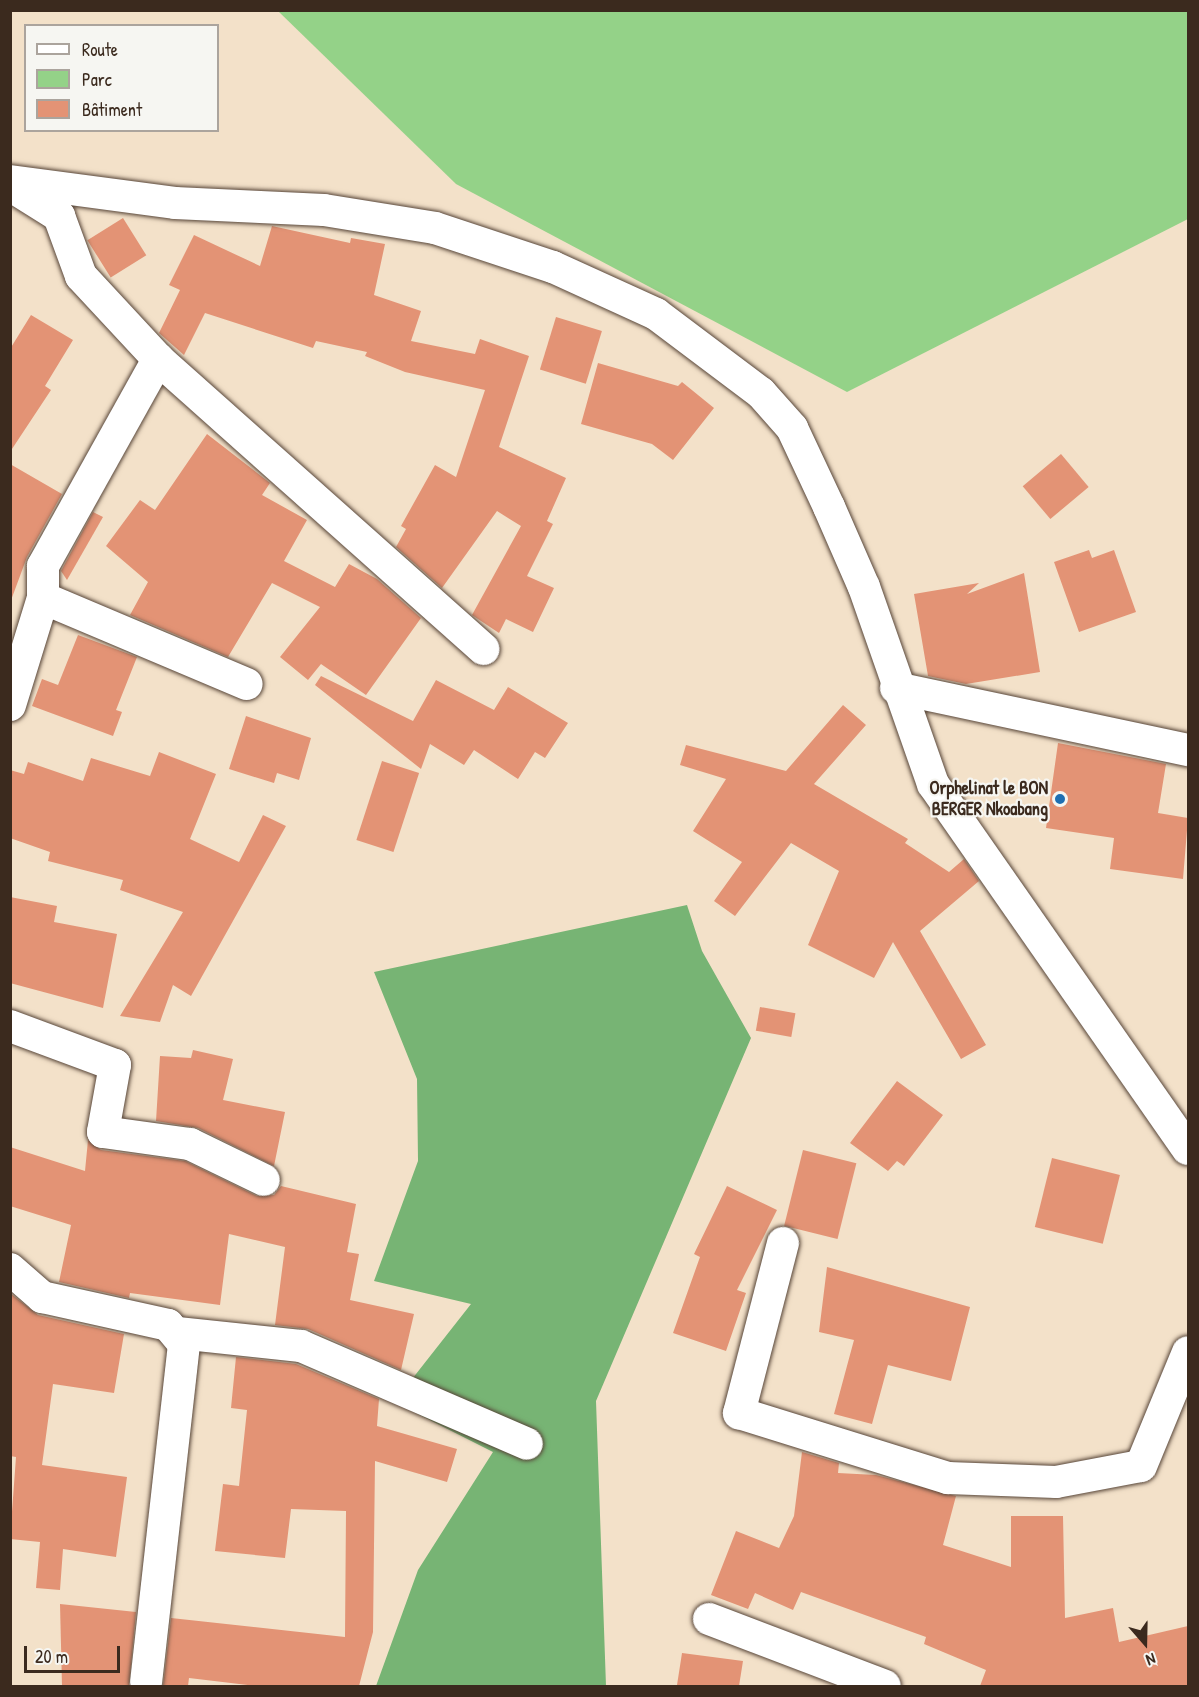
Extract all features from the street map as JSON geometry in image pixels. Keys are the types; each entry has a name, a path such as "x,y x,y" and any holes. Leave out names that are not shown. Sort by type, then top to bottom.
{"street":[{"path":"10,183 59,216 81,276 158,359 483,649"},
{"path":"10,183 175,203 324,210 435,228 553,267 656,314 761,393 792,428 864,587 896,688 933,784 1069,972 1188,1149"},
{"path":"10,705 43,598 43,566 158,359"},
{"path":"43,598 248,684"},
{"path":"896,688 1188,750"},
{"path":"10,1026 114,1065 103,1132 190,1144 264,1180"},
{"path":"783,1243 739,1413 948,1478 1056,1482 1141,1466 1188,1352"},
{"path":"10,1269 42,1297 147,1319 179,1333 301,1346 527,1444"},
{"path":"146,1682 186,1357 179,1333"},
{"path":"709,1619 885,1686"}],"green space":[{"path":"278,11 1188,11 1188,219 847,392 456,184"},
{"path":"687,905 702,951 751,1038 596,1401 606,1686 376,1686 418,1570 493,1452 394,1402 471,1304 374,1281 418,1161 417,1079 374,972"}],"building":[{"path":"123,218 146,255 111,278 87,240"},
{"path":"272,226 350,243 351,238 385,244 374,295 421,311 411,341 475,354 480,339 529,356 499,447 566,478 547,521 553,524 527,576 554,588 533,632 506,619 499,633 472,615 521,526 497,511 442,588 396,547 406,529 401,526 435,465 456,477 485,390 405,372 365,356 367,352 316,341 313,348 205,313 184,355 159,333 180,290 169,285 194,235 260,266"},
{"path":"31,315 73,340 45,386 51,390 10,452 10,349"},
{"path":"556,317 602,331 586,384 540,370"},
{"path":"598,363 678,386 682,382 714,408 673,460 652,444 581,424"},
{"path":"207,434 270,483 262,495 307,520 284,561 335,587 349,564 377,579 421,618 366,695 321,664 308,680 280,657 320,607 272,583 228,657 130,615 148,582 106,546 140,500 155,510"},
{"path":"1061,454 1089,487 1050,519 1023,486"},
{"path":"10,464 62,494 27,557 10,603"},
{"path":"93,512 103,517 67,580 61,571"},
{"path":"1089,550 1092,558 1114,550 1136,612 1079,632 1054,562"},
{"path":"1024,573 1040,672 966,684 928,676 914,594 979,583 967,594"},
{"path":"78,635 137,657 116,710 122,712 113,736 32,706 42,679 58,685"},
{"path":"321,676 413,721 436,680 494,710 508,687 568,723 545,758 535,752 518,779 474,750 464,765 430,744 421,769 315,685"},
{"path":"843,705 866,725 814,784 908,839 905,843 949,872 964,859 979,881 920,931 986,1045 961,1059 893,942 874,978 808,945 839,871 791,843 735,916 714,901 742,862 693,831 726,779 680,765 686,745 786,771"},
{"path":"246,716 311,738 299,780 277,773 274,783 229,769"},
{"path":"1058,743 1166,764 1158,813 1188,818 1183,879 1110,869 1114,838 1046,828"},
{"path":"159,752 216,774 190,839 239,862 263,815 286,826 191,996 173,985 160,1022 120,1016 183,912 120,890 123,880 48,861 50,852 10,838 10,770 24,774 28,762 83,781 91,758 150,776"},
{"path":"382,761 419,773 393,852 356,840"},
{"path":"10,897 57,906 54,922 117,934 103,1008 10,983"},
{"path":"760,1007 795,1013 791,1037 756,1031"},
{"path":"193,1050 233,1059 223,1100 285,1112 274,1166 198,1128 156,1121 160,1056 191,1058"},
{"path":"897,1081 943,1115 904,1166 897,1161 888,1171 850,1143"},
{"path":"88,1140 101,1150 185,1161 257,1196 274,1195 281,1186 356,1204 347,1252 359,1254 350,1300 414,1314 401,1370 308,1329 275,1325 285,1247 229,1234 220,1305 130,1293 129,1298 59,1282 71,1225 10,1206 10,1147 85,1171"},
{"path":"803,1150 856,1163 837,1239 784,1226"},
{"path":"1052,1158 1120,1175 1103,1244 1035,1227"},
{"path":"727,1186 777,1210 737,1290 746,1293 726,1351 673,1333 700,1257 694,1254"},
{"path":"827,1267 970,1307 951,1381 888,1365 872,1424 834,1414 854,1340 819,1332"},
{"path":"10,1293 38,1315 124,1334 114,1393 53,1384 42,1465 127,1477 116,1557 63,1549 60,1590 36,1588 40,1542 10,1539 16,1457 10,1456"},
{"path":"236,1357 296,1364 379,1399 377,1426 457,1449 447,1482 375,1461 373,1632 359,1686 256,1686 189,1678 188,1686 163,1686 171,1618 345,1637 346,1511 291,1509 285,1558 215,1551 223,1484 239,1486 247,1410 231,1408"},
{"path":"802,1452 839,1463 838,1473 876,1475 956,1496 943,1545 1011,1567 1011,1516 1063,1516 1065,1618 1113,1608 1119,1642 1188,1626 1188,1686 980,1686 986,1670 924,1644 926,1637 801,1592 793,1610 755,1593 748,1609 711,1595 736,1531 779,1548 794,1516"},
{"path":"60,1604 136,1612 129,1686 62,1686"},
{"path":"682,1653 743,1661 739,1686 677,1685"}],"place":[{"name":"Orphelinat le BON BERGER Nkoabang","path":"1060,799"}]}
